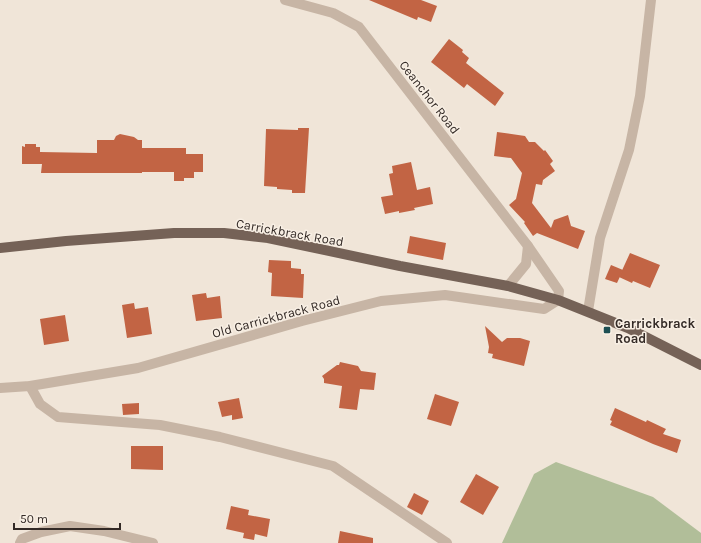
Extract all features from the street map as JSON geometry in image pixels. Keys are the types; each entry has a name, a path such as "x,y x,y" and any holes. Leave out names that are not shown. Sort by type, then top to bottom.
{"main road":[{"name":"Carrickbrack Road","path":"0,248 124,236 174,233 224,233 268,238 400,266 508,286 558,300 628,328 701,365"}],"street":[{"name":"Ceanchor Road","path":"285,0 333,13 359,27 528,246 559,291 558,300"},
{"path":"588,311 600,238 629,150 640,96 651,0"},
{"path":"508,286 526,264 528,246"},
{"name":"Old Carrickbrack Road","path":"0,388 30,386 138,368 302,321 381,301 445,295 544,309 558,300"},
{"path":"30,386 40,404 58,417 160,426 220,438 333,466 447,543"},
{"path":"20,543 22,539 41,532 70,526 104,531 152,543"}],"green space":[{"path":"556,462 653,497 701,533 701,543 502,543 534,474"}],"building":[{"path":"369,0 421,0 437,6 431,22 418,17 417,20"},
{"path":"449,39 463,50 462,52 469,58 466,63 504,93 495,106 467,84 464,88 431,62"},
{"path":"298,128 309,128 305,193 292,193 292,190 264,186 266,129 298,130"},
{"path":"497,132 525,136 529,142 535,142 544,151 545,150 553,161 550,164 555,171 543,180 542,185 536,184 532,203 551,228 554,220 568,215 571,226 585,231 578,249 537,233 533,236 524,223 525,222 509,205 516,199 522,173 511,158 494,156"},
{"path":"120,134 142,140 142,148 186,148 186,154 203,154 203,172 194,172 194,178 184,178 184,181 174,181 174,172 41,173 42,164 22,164 22,146 25,147 25,144 36,144 36,147 40,147 40,152 97,153 97,140 114,140 116,136"},
{"path":"411,162 417,190 430,187 433,204 414,208 415,210 385,214 381,197 393,195 389,174 393,173 392,166"},
{"path":"410,236 446,243 443,260 407,253"},
{"path":"630,253 660,265 650,288 633,281 632,283 619,277"},
{"path":"269,260 291,261 291,268 301,269 301,274 304,274 303,298 271,296 272,273 268,272"},
{"path":"611,265 623,270 617,283 605,279"},
{"path":"206,293 207,298 220,296 222,318 196,321 192,295"},
{"path":"134,303 135,309 148,307 152,334 127,338 122,305"},
{"path":"65,315 69,341 44,345 40,319"},
{"path":"485,326 502,342 507,338 520,338 530,341 524,366 492,358 493,354 488,353 489,347"},
{"path":"340,362 358,366 361,371 376,373 374,390 360,389 357,410 339,408 342,386 324,383 322,376 339,365"},
{"path":"435,394 459,402 451,426 427,419"},
{"path":"239,398 243,418 232,420 232,415 222,417 218,402"},
{"path":"139,403 139,414 123,415 122,404"},
{"path":"615,408 666,429 663,434 681,440 677,453 610,425 612,421 610,420"},
{"path":"131,446 163,446 163,470 131,469"},
{"path":"476,474 499,487 483,515 460,502"},
{"path":"414,493 429,501 422,515 407,507"},
{"path":"231,506 249,510 248,515 270,519 267,537 255,534 254,540 243,538 244,533 226,529"},
{"path":"340,531 373,538 373,543 338,543"}],"place":[{"name":"Carrickbrack Road","path":"607,330"}]}
